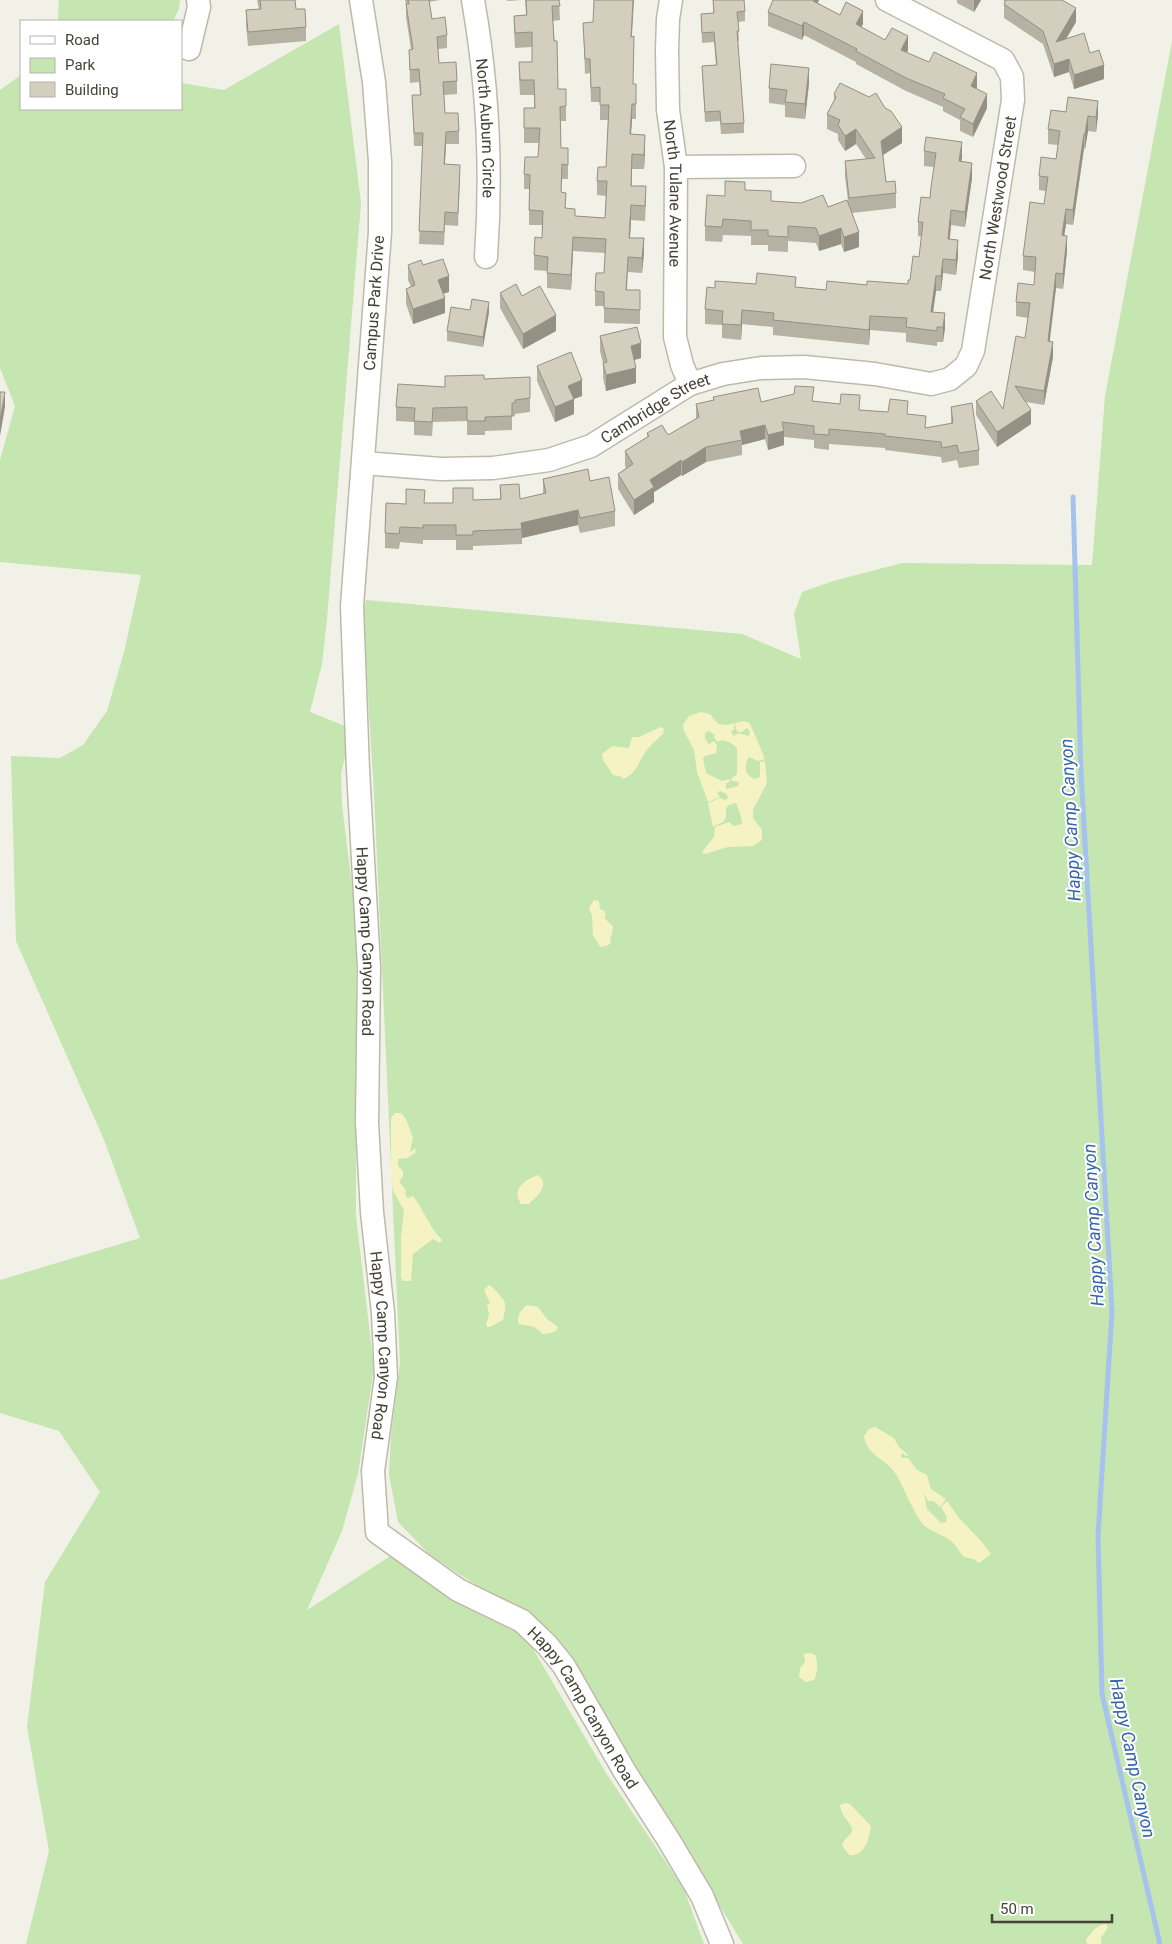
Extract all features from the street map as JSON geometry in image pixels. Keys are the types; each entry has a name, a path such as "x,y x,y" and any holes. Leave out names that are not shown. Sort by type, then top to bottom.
{"street":[{"path":"189,50 199,7 198,0"},
{"name":"Campus Park Drive","path":"352,606 380,232 380,161 374,82 361,0"},
{"name":"North Auburn Circle","path":"473,0 480,41 488,132 486,257"},
{"name":"North Tulane Avenue","path":"671,0 667,50 668,110 676,166 674,338 690,384"},
{"name":"North Westwood Street","path":"887,0 1003,60 1012,77 1013,100 973,351 966,366 950,379"},
{"path":"676,166 794,166"},
{"name":"Cambridge Street","path":"363,463 441,469 492,468 549,460 591,446 690,384 723,374 761,368 804,367 875,374 931,384 950,379"},
{"name":"Happy Camp Canyon Road","path":"352,606 358,770 369,967 367,1123 372,1212 383,1313 386,1377 373,1471 377,1532 458,1590 522,1621 547,1645 564,1666 625,1772 702,1896 722,1944"}],"green space":[{"path":"59,0 180,0 179,9 174,20 58,20"},
{"path":"339,24 361,203 327,619 322,664 310,712 345,726 348,744 341,774 342,805 356,918 356,1216 374,1368 358,1474 342,1531 307,1610 395,1553 519,1625 606,1773 684,1889 704,1944 26,1944 49,1851 27,1727 45,1582 100,1492 59,1431 0,1413 0,1280 140,1238 104,1140 16,941 11,756 60,758 83,745 107,711 124,652 141,575 0,562 0,460 15,406 0,368 0,90 20,76 20,110 182,110 182,83 224,90"},
{"path":"1172,41 1172,1944 743,1944 555,1637 430,1555 398,1522 389,1475 391,1436 400,1363 374,794 363,613 366,600 742,634 801,659 794,614 802,592 833,581 902,563 1092,565 1105,396"}],"sand":[{"path":"701,712 710,714 718,724 727,725 734,723 734,729 731,732 734,736 738,733 749,736 750,732 747,728 742,732 738,732 735,723 743,721 749,723 752,729 765,759 758,761 749,757 746,763 746,770 752,778 760,777 760,762 765,761 767,783 753,810 753,818 762,830 762,840 753,846 728,847 705,854 702,852 714,837 715,827 729,822 734,826 742,824 736,803 726,808 724,821 713,827 708,803 720,798 725,800 728,798 727,794 720,791 717,793 720,797 708,802 697,772 694,750 684,731 683,725 689,716","holes":["709,731 715,735 714,738 718,742 728,742 737,748 737,774 731,781 739,782 738,786 726,789 726,783 730,779 722,781 706,773 703,759 705,756 716,753 717,745 714,741 709,744 705,734"]},
{"path":"661,727 664,729 663,734 646,751 637,767 628,777 623,779 613,775 603,760 602,754 612,746 629,748 632,737 639,737"},
{"path":"594,900 599,901 600,909 606,914 604,918 613,926 610,938 611,943 606,946 600,947 593,935 592,916 589,908"},
{"path":"395,1113 401,1113 406,1119 413,1138 410,1152 416,1148 415,1153 408,1158 398,1159 398,1166 403,1171 403,1176 399,1182 406,1190 407,1198 413,1196 442,1240 440,1243 433,1239 413,1254 411,1281 403,1281 401,1277 401,1237 404,1210 393,1191 391,1178 391,1118"},
{"path":"538,1175 543,1183 541,1190 529,1204 521,1204 518,1193 521,1185 528,1179"},
{"path":"489,1285 503,1299 505,1307 503,1320 487,1327 489,1314 487,1305 490,1303 484,1290"},
{"path":"527,1305 538,1307 547,1319 558,1327 556,1331 542,1334 535,1327 519,1324 520,1313"},
{"path":"875,1427 894,1438 899,1447 908,1455 906,1456 902,1453 901,1458 908,1458 917,1470 927,1475 931,1489 946,1499 940,1507 934,1501 928,1501 924,1493 927,1509 941,1523 946,1522 947,1517 941,1507 947,1501 959,1518 991,1554 979,1563 964,1557 951,1541 921,1522 895,1473 872,1453 866,1443 864,1436 869,1429"},
{"path":"811,1653 816,1657 816,1674 814,1680 806,1682 799,1677 800,1668 805,1662 804,1654"},
{"path":"850,1804 871,1826 865,1846 859,1853 854,1855 849,1855 842,1845 852,1831 840,1805"},
{"path":"1106,1924 1108,1927 1101,1938 1101,1944 1087,1944 1086,1940 1094,1930"}],"building":[{"path":"260,0 295,0 296,9 305,9 306,27 248,32 246,10 261,9"},
{"path":"408,0 429,0 432,19 445,17 447,35 437,37 439,63 456,62 457,81 443,82 445,113 458,113 459,131 446,132 444,164 460,165 458,213 445,212 444,232 419,231 423,133 414,133 412,95 421,95 419,69 410,70 409,50 413,49 406,4 409,4"},
{"path":"526,0 559,0 560,6 552,6 554,41 557,41 558,89 566,89 566,106 560,107 561,148 568,148 568,165 562,164 561,192 566,193 565,208 575,209 575,216 605,218 607,181 597,181 598,167 606,167 609,105 600,105 600,87 591,88 590,59 585,59 583,23 593,22 594,0 633,0 631,37 634,36 633,84 636,84 636,104 632,104 630,134 645,135 644,155 632,154 631,186 646,186 645,206 631,205 629,238 644,238 642,258 628,257 626,290 640,290 640,310 604,308 604,292 595,291 596,273 604,273 606,239 573,237 571,275 547,273 548,257 534,255 535,237 542,238 543,211 529,210 530,175 524,174 525,157 538,157 540,128 524,128 524,108 535,108 534,80 520,80 519,62 532,62 532,32 515,33 514,16 527,15"},
{"path":"713,0 744,0 745,11 737,12 739,31 737,31 744,123 721,124 720,111 705,112 702,66 717,65 714,32 702,33 701,14 714,13"},
{"path":"773,0 814,0 840,15 846,2 863,11 856,24 885,40 892,28 908,36 901,50 929,62 934,52 977,73 971,86 987,94 973,124 960,117 965,109 943,98 945,94 906,78 856,51 857,49 804,22 802,26 768,12"},
{"path":"1006,0 1062,0 1076,8 1056,42 1084,33 1090,53 1099,50 1104,65 1074,75 1069,59 1054,64 1043,31 1004,4"},
{"path":"771,64 809,68 805,104 785,102 787,90 769,88"},
{"path":"840,83 869,97 876,93 885,108 891,111 902,127 881,141 886,182 895,181 896,193 849,198 845,161 875,158 856,129 845,136 838,125 840,120 827,114 836,97 834,94"},
{"path":"1068,97 1098,101 1096,117 1088,116 1073,210 1066,209 1062,235 1067,236 1063,274 1056,273 1048,341 1053,342 1044,391 1015,386 1031,410 997,432 976,401 991,391 1003,409 1016,336 1025,338 1030,303 1016,302 1018,283 1034,285 1036,257 1023,256 1030,202 1044,204 1048,177 1039,176 1041,157 1056,159 1060,131 1048,129 1051,110 1066,112"},
{"path":"926,137 962,142 959,161 972,163 965,212 951,210 948,239 958,240 956,260 943,259 941,276 936,276 931,312 945,313 943,327 937,327 937,331 906,327 907,318 870,316 869,330 773,320 774,313 742,310 741,325 722,324 723,311 705,309 707,287 715,288 715,281 756,284 757,273 796,277 795,287 826,290 827,281 867,285 867,281 908,284 913,256 919,257 923,222 918,222 921,197 930,198 936,153 924,151"},
{"path":"725,181 745,182 745,190 771,191 771,201 801,203 823,195 828,207 847,200 859,232 844,237 841,228 819,236 816,228 788,226 788,237 768,236 768,230 751,230 751,221 723,219 722,227 705,226 707,195 725,196"},
{"path":"443,259 449,276 438,280 445,298 413,309 406,289 415,285 408,265 421,260 423,265"},
{"path":"516,284 522,296 540,286 556,315 523,334 500,293"},
{"path":"472,299 489,302 483,337 447,331 451,307 470,310"},
{"path":"637,327 641,343 631,346 636,368 606,375 603,363 607,362 600,336"},
{"path":"571,352 582,380 568,386 574,399 555,407 537,366"},
{"path":"484,375 484,379 530,377 530,398 515,400 515,403 512,403 512,416 485,417 485,421 467,421 467,407 433,408 432,422 414,421 415,408 396,407 398,384 445,387 445,376"},
{"path":"795,386 814,387 812,401 840,404 841,394 860,395 859,410 888,412 890,399 908,401 907,414 926,416 925,428 953,423 951,407 972,403 979,450 959,453 957,445 942,448 941,442 885,436 885,434 829,429 829,435 814,434 814,426 782,422 784,431 768,435 765,425 740,431 742,440 706,447 682,462 681,460 650,480 654,487 634,500 618,474 633,464 625,451 649,436 647,433 662,425 668,435 699,417 696,404 714,400 713,397 758,388 761,402 794,394"},
{"path":"0,392 5,392 0,421"},
{"path":"588,469 590,481 609,477 615,511 580,518 578,510 521,523 522,529 473,531 473,535 456,535 456,525 423,525 423,528 400,527 399,534 385,533 386,503 406,504 406,489 425,490 424,503 453,503 453,488 473,488 473,500 501,499 500,485 519,484 520,499 546,493 543,479"}],"waterway":[{"name":"Happy Camp Canyon","path":"1073,497 1081,773 1112,1311 1098,1536 1102,1694 1160,1944"}]}
